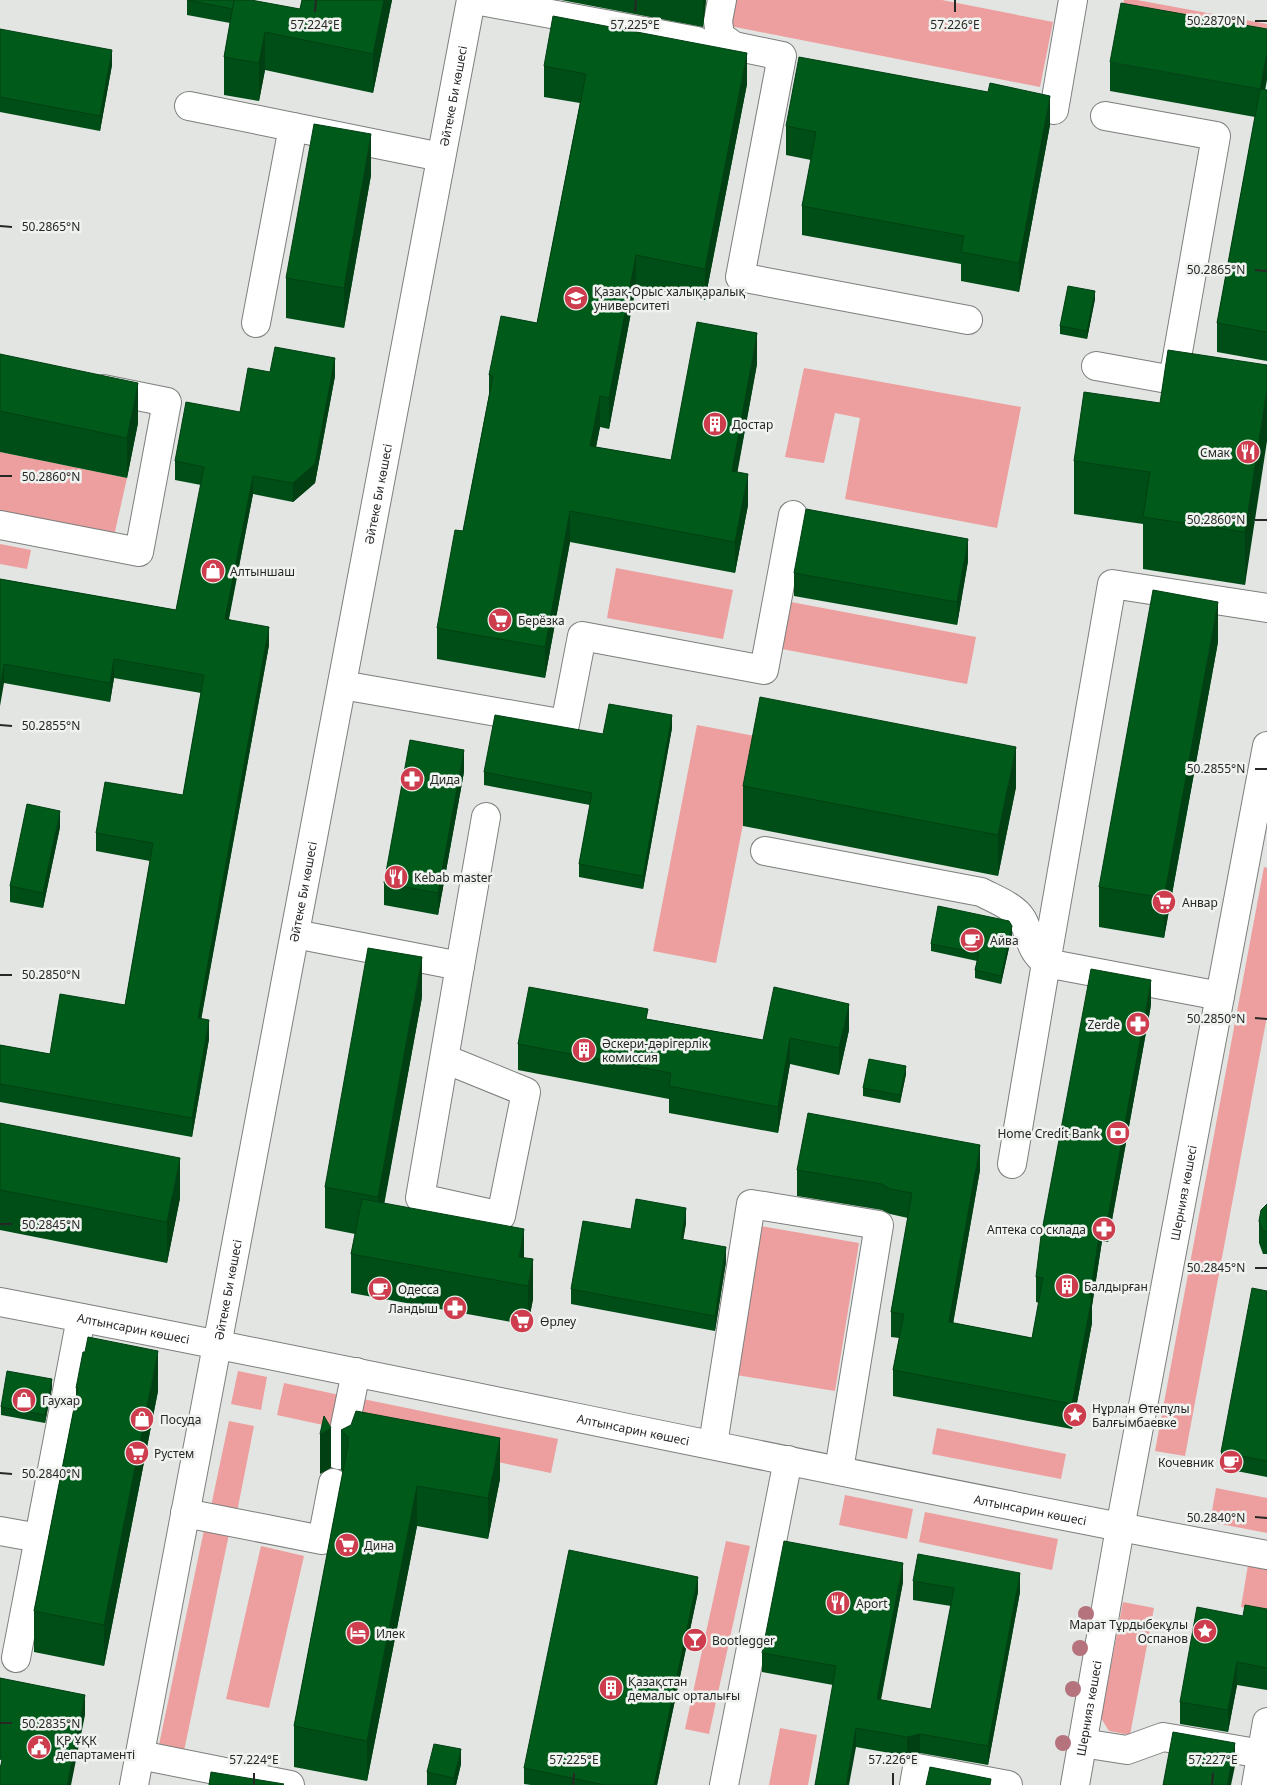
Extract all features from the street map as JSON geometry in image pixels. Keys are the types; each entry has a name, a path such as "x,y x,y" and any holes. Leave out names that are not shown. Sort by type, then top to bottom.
{"street":[{"name":"Әйтеке Би көшесі","path":"134,1785 471,0"},
{"path":"475,0 697,41"},
{"path":"722,0 718,21 720,36 734,46 782,56 740,277 968,320"},
{"path":"1054,110 1074,0"},
{"path":"189,106 442,157"},
{"path":"1105,116 1216,136 1173,380"},
{"path":"256,323 293,127"},
{"path":"1096,366 1211,387"},
{"path":"0,525 139,552 167,402 74,383"},
{"path":"342,685 564,724 582,636 764,670 793,515"},
{"path":"1012,1164 1112,584 1267,608"},
{"name":"Шернияз көшесі","path":"1075,1785 1120,1528 1220,996 1258,845 1267,746"},
{"path":"445,1059 526,1092 501,1216 420,1198 486,818"},
{"path":"765,851 981,892 1008,906 1022,918 1034,952 1046,963 1220,996"},
{"path":"295,934 460,966"},
{"path":"713,1444 751,1204 878,1225 839,1470"},
{"name":"Алтынсарин көшесі","path":"0,1302 713,1444 1120,1528 1267,1555"},
{"path":"16,1658 81,1318"},
{"path":"339,1455 356,1372"},
{"path":"724,1785 788,1460"},
{"path":"185,1513 322,1540 334,1483"},
{"path":"0,1531 39,1538"},
{"path":"1256,1785 1264,1756 1267,1722"},
{"path":"1082,1743 1127,1750 1163,1737 1264,1756"},
{"path":"140,1755 290,1785"},
{"path":"914,1785 917,1768 1008,1785"}],"shaded area":[{"path":"729,0 942,0 1053,22 1040,87 725,25"},
{"path":"1124,0 1137,0 1267,24 1267,46 1120,18"},
{"path":"804,368 1021,407 997,528 845,499 860,418 835,413 824,463 785,457"},
{"path":"0,452 127,478 114,536 0,513"},
{"path":"0,544 31,550 27,569 0,564"},
{"path":"616,568 733,590 723,639 607,618"},
{"path":"791,602 976,637 967,684 782,649"},
{"path":"697,725 760,737 716,963 653,951"},
{"path":"1264,867 1267,868 1267,1016 1185,1456 1155,1451"},
{"path":"754,1225 859,1243 835,1391 730,1374"},
{"path":"238,1371 267,1377 261,1410 231,1404"},
{"path":"284,1383 344,1396 337,1428 277,1415"},
{"path":"358,1398 558,1439 551,1473 351,1432"},
{"path":"229,1421 254,1426 236,1517 210,1511"},
{"path":"937,1428 1066,1454 1061,1479 932,1454"},
{"path":"1216,1488 1267,1498 1267,1533 1210,1522"},
{"path":"845,1495 913,1509 907,1539 839,1525"},
{"path":"925,1512 1058,1539 1052,1570 919,1542"},
{"path":"204,1530 229,1534 184,1751 159,1745"},
{"path":"726,1541 750,1546 709,1734 685,1729"},
{"path":"261,1546 304,1556 269,1708 226,1699"},
{"path":"1248,1565 1267,1568 1267,1612 1241,1607"},
{"path":"1123,1602 1154,1608 1130,1735 1109,1731 1101,1718"},
{"path":"780,1728 817,1735 808,1785 769,1785"}],"building":[{"path":"187,0 234,0 233,9"},
{"path":"234,0 251,0 300,9 302,0 384,0 373,54 265,32 259,63 224,57"},
{"path":"1121,3 1267,29 1267,51 1260,89 1110,62"},
{"name":"Қазақ-Орыс халықаралық университеті","path":"553,16 747,53 705,269 636,255 609,398 600,396 590,446 671,460 697,322 757,333 732,471 748,474 735,542 570,511 545,647 437,628 455,530 463,531 493,376 489,375 501,316 537,323 586,74 544,66"},
{"path":"0,29 112,50 100,116 0,97"},
{"path":"799,57 988,92 990,83 1050,96 1019,263 961,252 964,236 802,206 816,132 786,126"},
{"path":"1260,89 1267,90 1267,332 1217,323"},
{"path":"314,124 371,134 344,288 286,278"},
{"path":"1068,286 1095,291 1087,331 1060,326"},
{"path":"275,347 335,358 315,464 293,483 253,476 225,619 269,627 198,1018 209,1020 192,1118 0,1084 0,1045 50,1054 60,994 125,1005 153,843 96,833 105,782 183,795 204,675 114,659 110,683 4,664 0,687 0,579 176,610 204,467 175,461 186,402 240,412 248,368 270,372"},
{"path":"1168,350 1267,365 1267,388 1245,532 1143,517 1150,472 1074,461 1084,392 1160,403"},
{"path":"0,354 138,383 127,438 0,411"},
{"path":"806,509 968,539 957,602 794,573"},
{"path":"1153,590 1218,602 1164,898 1099,887"},
{"path":"760,697 1016,747 998,835 743,786"},
{"path":"609,704 672,715 643,876 579,864 592,793 484,772 495,715 603,734"},
{"path":"410,740 464,750 438,893 384,883"},
{"path":"27,804 60,811 43,893 10,886"},
{"name":"Айва","path":"938,906 1009,921 1012,926 1001,976 975,970 979,953 931,944"},
{"path":"368,948 422,957 378,1197 325,1187"},
{"path":"1091,969 1151,980 1108,1217 1102,1216 1090,1297 1092,1297 1072,1404 893,1370 904,1314 891,1312 912,1193 890,1189 882,1184 797,1170 808,1113 980,1145 949,1322 1032,1338 1043,1278 1036,1277 1041,1236"},
{"path":"529,987 648,1009 646,1019 763,1040 774,987 849,1004 839,1048 790,1038 778,1107 669,1086 671,1073 518,1044"},
{"path":"869,1059 906,1066 900,1095 863,1088"},
{"path":"0,1123 180,1158 167,1222 0,1190"},
{"path":"362,1199 524,1229 519,1257 533,1259 528,1286 351,1254"},
{"path":"636,1199 686,1208 681,1239 726,1247 715,1316 571,1289 583,1221 631,1229"},
{"path":"1267,1204 1267,1232 1263,1231 1259,1221 1261,1210"},
{"path":"1252,1288 1267,1291 1267,1461 1221,1452"},
{"path":"88,1337 158,1351 104,1625 34,1611 78,1388 76,1388 83,1352 85,1352"},
{"name":"Гаухар","path":"7,1371 52,1379 45,1415 1,1407"},
{"name":"Илек","path":"356,1411 500,1438 488,1498 417,1486 367,1741 294,1726 348,1445 348,1437 341,1430 351,1425"},
{"path":"324,1416 331,1428 320,1434"},
{"path":"784,1541 903,1563 877,1699 931,1709 954,1588 913,1581 918,1554 1020,1573 988,1746 920,1734 907,1737 856,1728 846,1785 815,1785 836,1666 762,1653"},
{"name":"Қазақстан демалыс орталығы","path":"569,1550 698,1577 654,1785 605,1785 524,1768"},
{"path":"1245,1605 1267,1609 1267,1668 1237,1662 1228,1710 1180,1702 1197,1607 1243,1616"},
{"name":"ҚР ҰҚК департаменті","path":"0,1678 85,1695 67,1785 0,1785 2,1760 0,1759"},
{"path":"1173,1732 1235,1743 1227,1785 1163,1785"},
{"path":"434,1744 461,1749 454,1778 427,1772"},
{"path":"930,1767 991,1779 990,1785 926,1785"},
{"path":"211,1772 284,1784 209,1785"}],"place":[{"name":"Қазақ-Орыс халықаралық университеті","path":"576,298"},
{"name":"Достар","path":"715,424"},
{"name":"Смак","path":"1248,452"},
{"name":"Алтыншаш","path":"213,571"},
{"name":"Берёзка","path":"500,620"},
{"name":"Дида","path":"412,779"},
{"name":"Kebab master","path":"396,877"},
{"name":"Анвар","path":"1164,902"},
{"name":"Айва","path":"972,940"},
{"name":"Zerde","path":"1138,1024"},
{"name":"Әскери-дәрігерлік комиссия","path":"584,1050"},
{"name":"Home Credit Bank","path":"1118,1133"},
{"name":"Аптека со склада","path":"1104,1229"},
{"name":"Балдырған","path":"1067,1286"},
{"name":"Одесса","path":"380,1289"},
{"name":"Ландыш","path":"455,1308"},
{"name":"Өрлеу","path":"522,1321"},
{"name":"Гаухар","path":"24,1400"},
{"name":"Нұрлан Өтепұлы Балғымбаевке","path":"1075,1415"},
{"name":"Посуда","path":"142,1419"},
{"name":"Рустем","path":"137,1453"},
{"name":"Кочевник","path":"1231,1462"},
{"name":"Дина","path":"347,1545"},
{"name":"Aport","path":"838,1603"},
{"name":"Марат Тұрдыбекұлы Оспанов","path":"1205,1631"},
{"name":"Илек","path":"358,1633"},
{"name":"Bootlegger","path":"695,1640"},
{"name":"Қазақстан демалыс орталығы","path":"611,1688"},
{"name":"ҚР ҰҚК департаменті","path":"39,1747"}]}
